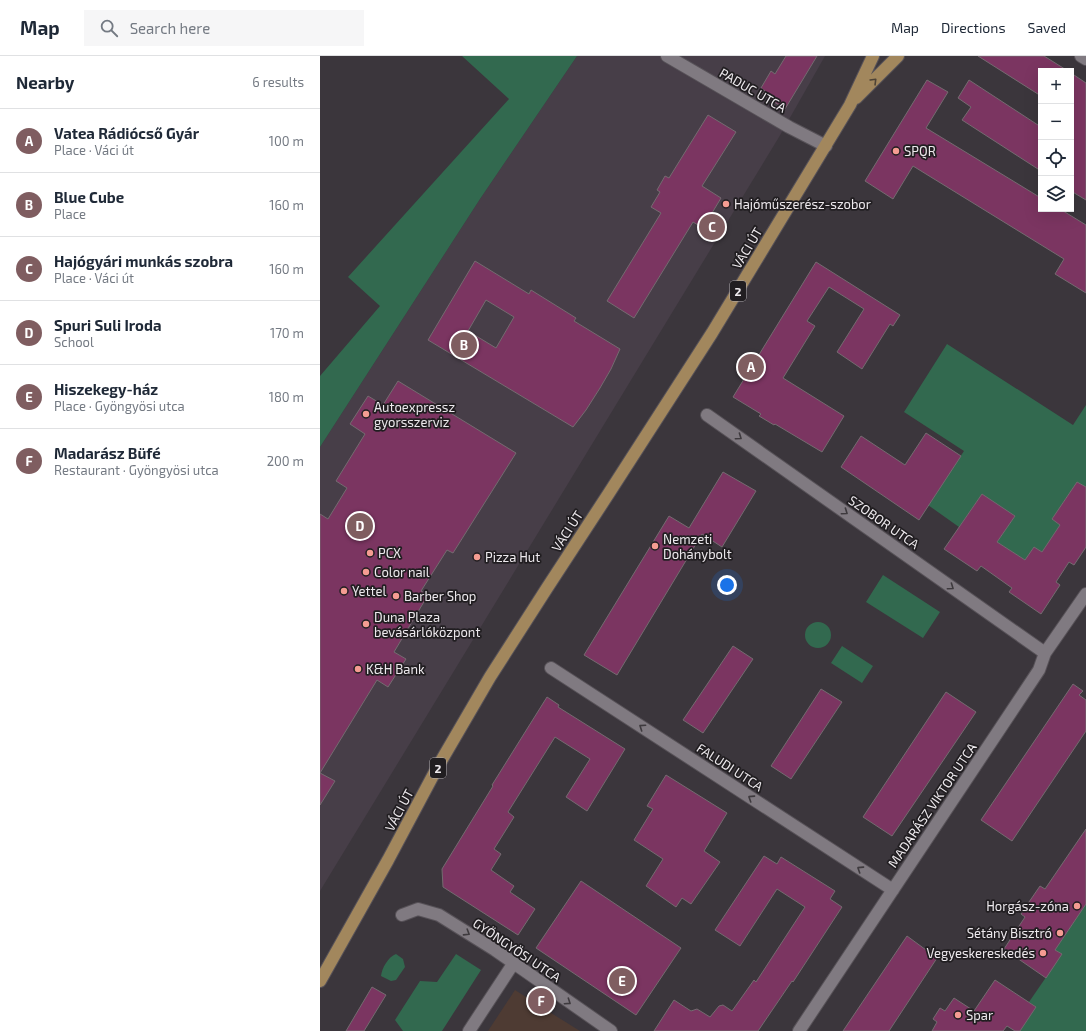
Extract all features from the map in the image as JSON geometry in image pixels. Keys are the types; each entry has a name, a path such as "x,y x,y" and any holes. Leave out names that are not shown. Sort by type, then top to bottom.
{"main road":[{"name":"VÁCI ÚT","path":"320,981 388,860 437,768 490,677 712,333 850,105 872,56"},
{"name":"VÁCI ÚT","path":"850,105 898,56"}],"street":[{"name":"PADUC UTCA","path":"667,56 789,127 826,146"},
{"path":"1081,56 1086,59"},
{"name":"SZOBOR UTCA","path":"707,415 1045,653"},
{"name":"MADARÁSZ VIKTOR UTCA","path":"799,1031 1039,670 1045,653 1086,594"},
{"name":"FALUDI UTCA","path":"551,668 893,890"},
{"name":"GYÖNGYÖSI UTCA","path":"402,915 418,909 439,915 494,950 611,1031"},
{"path":"469,1031 513,964"}],"shaded area":[{"path":"577,56 825,56 779,137 320,891 320,447 480,199"},
{"path":"515,990 543,1008 580,1031 488,1031"}],"green space":[{"path":"462,56 577,56 480,199 320,447 320,376 380,306 348,277 509,99"},
{"path":"947,344 1073,425 1086,405 1086,486 1085,487 1077,482 1052,519 1060,525 1042,552 1034,547 1025,560 997,542 1015,516 982,494 959,527 928,505 964,451 904,412"},
{"path":"883,575 940,612 923,638 866,602"},
{"path":"818,622 827,626 831,635 827,644 818,648 809,644 805,635 809,626"},
{"path":"842,646 873,666 862,683 831,663"},
{"path":"1086,904 1086,1031 1020,1031 1036,1007 1029,1002 1062,954 1055,950"},
{"path":"396,954 403,959 405,967 396,980 391,981 381,976 386,963 393,955"},
{"path":"456,954 481,970 442,1031 403,1031 395,1020 420,981 437,982"}],"building":[{"path":"786,56 817,56 785,109 762,94 765,91 761,88 771,71 775,74"},
{"path":"978,56 1044,56 1063,68 1038,68 1038,94"},
{"path":"1074,75 1086,83 1086,200 1074,193"},
{"path":"927,80 948,92 926,128 1038,196 1038,212 1065,212 1086,225 1086,293 1055,274 1064,259 913,166 893,199 865,181"},
{"path":"969,80 1038,125 1038,169 962,120 971,107 958,98"},
{"path":"708,115 736,132 702,186 721,198 703,228 693,222 634,318 607,301 661,213 651,207 660,192 657,190 665,176 669,178"},
{"path":"475,261 529,294 531,290 576,318 574,321 620,349 600,388 573,427 428,340","holes":["486,300 514,317 496,348 468,331"]},
{"path":"816,262 900,315 893,326 890,324 862,369 837,352 864,309 829,287 807,321 815,326 783,378 844,416 822,452 759,416 761,414 733,397"},
{"path":"398,381 516,453 453,553 447,550 421,591 428,595 394,652 406,659 388,687 377,680 320,773 320,514 328,519 347,488 336,481 365,434 350,424 368,396 383,405"},
{"path":"926,433 961,456 919,520 841,467 861,436 905,465"},
{"path":"723,472 756,491 722,547 702,534 617,675 584,655 669,516 689,528"},
{"path":"1077,482 1086,487 1086,547 1074,565 1069,562 1056,582 1060,585 1041,614 1009,592 1012,588 981,566 977,571 944,549 982,494 1015,516 997,542 1025,560 1034,547 1042,552 1060,525 1052,519"},
{"path":"733,646 753,659 703,733 683,720"},
{"path":"1073,684 1083,691 1079,695 1086,700 1086,731 1012,841 981,820"},
{"path":"821,689 842,702 791,779 771,766"},
{"path":"946,692 976,712 892,836 863,817"},
{"path":"547,697 559,705 558,707 625,749 587,811 566,797 590,759 555,737 508,812 514,817 494,849 501,854 491,870 514,886 510,892 535,909 518,935 443,887 442,869"},
{"path":"320,773 335,781 320,805"},
{"path":"666,775 727,813 704,851 720,862 691,904 682,898 676,907 646,886 663,859 634,840 653,809 647,806"},
{"path":"1086,829 1086,904 1055,950 1062,954 1046,978 1004,949 1025,917 1021,914 1029,902 1040,886 1045,889"},
{"path":"764,856 777,864 781,857 835,891 830,899 842,907 793,982 792,981 758,1031 654,1031 674,1000 691,1011 697,1009 710,1017 719,1006 723,1005 732,1011 754,980 756,982 805,907 777,889 740,946 715,930"},
{"path":"581,881 681,948 636,1015 536,948"},
{"path":"907,936 937,958 889,1031 843,1031"},
{"path":"995,980 1036,1007 1020,1031 1015,1031 1007,1026 1003,1031 932,1031 937,1022 933,1019 940,1008 945,1011 954,998 974,1011"},
{"path":"372,987 386,995 364,1031 346,1031"}],"place":[{"name":"SPQR","path":"896,151"},
{"name":"Hajóműszerész-szobor","path":"726,204"},
{"name":"Hajógyári munkás szobra","path":"712,227"},
{"name":"Blue Cube","path":"464,345"},
{"name":"Vatea Rádiócső Gyár","path":"751,367"},
{"name":"Autoexpressz gyorsszerviz","path":"366,414"},
{"name":"Spuri Suli Iroda","path":"360,526"},
{"name":"Nemzeti Dohánybolt","path":"655,546"},
{"name":"PCX","path":"370,553"},
{"name":"Pizza Hut","path":"477,557"},
{"name":"Color nail","path":"366,572"},
{"name":"Yettel","path":"344,591"},
{"name":"Barber Shop","path":"396,596"},
{"name":"Duna Plaza bevásárlóközpont","path":"366,624"},
{"name":"K&H Bank","path":"358,669"},
{"name":"Horgász-zóna","path":"1077,906"},
{"name":"Sétány Bisztró","path":"1060,933"},
{"name":"Vegyeskereskedés","path":"1043,953"},
{"name":"Hiszekegy-ház","path":"622,981"},
{"name":"Madarász Büfé","path":"541,1001"},
{"name":"Spar","path":"958,1015"}]}
